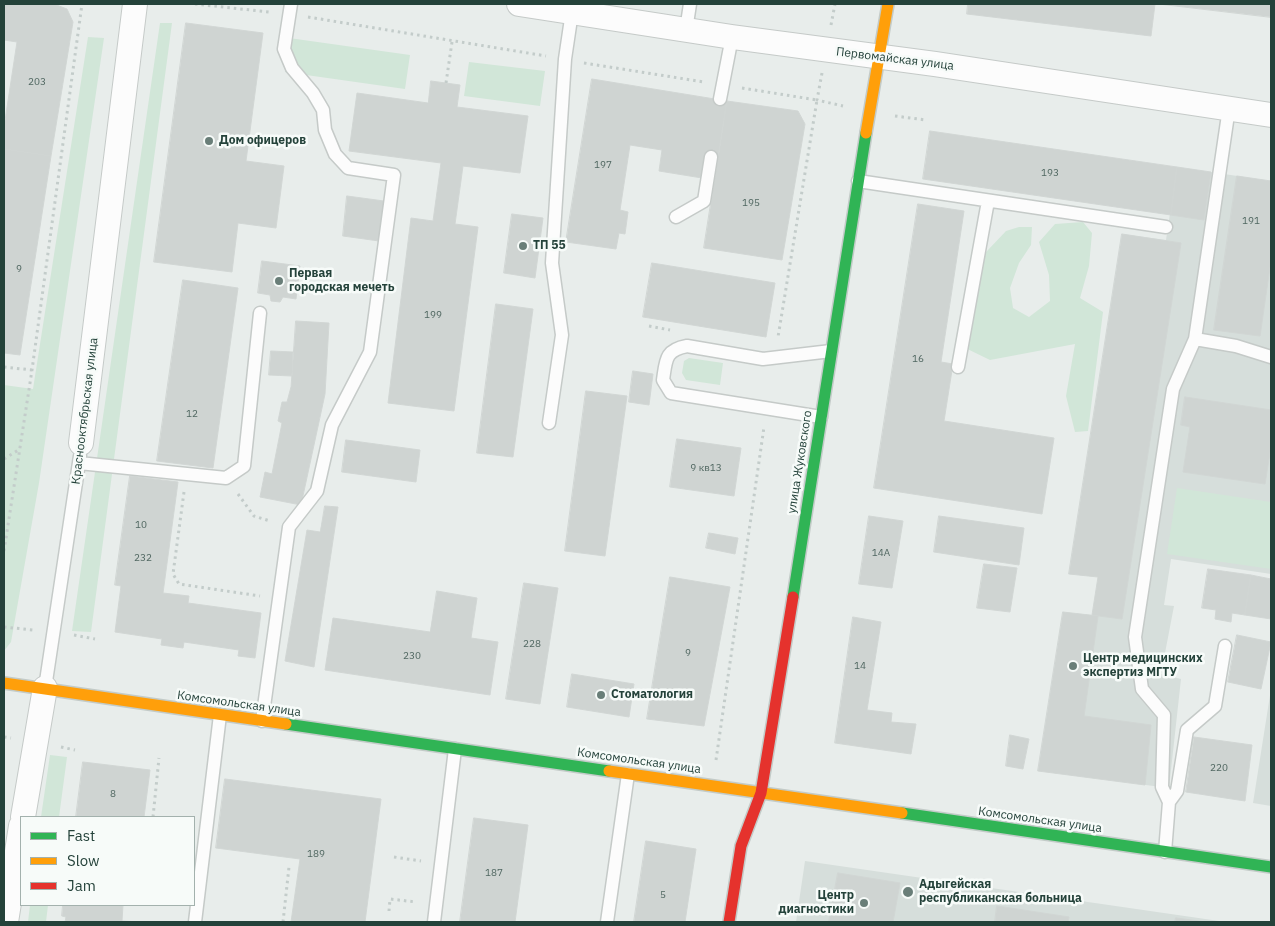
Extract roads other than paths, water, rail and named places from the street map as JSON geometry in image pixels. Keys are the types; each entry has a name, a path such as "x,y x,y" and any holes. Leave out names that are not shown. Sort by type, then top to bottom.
{"street":[{"name":"Краснооктябрьская улица","path":"80,453 135,4"},
{"name":"Первомайская улица","path":"519,4 732,37 935,64 1271,115"},
{"name":"улица Жуковского","path":"729,922 741,846 761,793 888,4"},
{"name":"Комсомольская улица","path":"4,683 1271,867"},
{"name":"Краснооктябрьская улица","path":"23,816 45,688"},
{"path":"6,922 20,832"}],"lane":[{"path":"686,30 690,4"},
{"path":"262,721 289,527 317,491 332,425 370,352 394,175 348,168 334,154 325,130 322,110 313,93 292,68 284,49 291,9"},
{"path":"549,424 562,335 552,263 565,60 572,12"},
{"path":"720,99 732,37"},
{"path":"1164,852 1169,802 1162,787 1164,715 1142,689 1135,637 1173,389 1195,339 1229,108"},
{"path":"676,217 704,201 711,157"},
{"path":"858,181 1166,227"},
{"path":"958,367 988,201"},
{"path":"80,453 187,474 226,478 244,466 260,313"},
{"path":"1195,339 1236,346 1271,357"},
{"path":"821,417 671,393 663,380 666,357 676,348 687,346 763,359 831,351"},
{"name":"Краснооктябрьская улица","path":"45,688 80,453"},
{"path":"1169,802 1178,791 1187,730 1215,706 1225,646"},
{"path":"195,922 220,714"},
{"path":"434,922 455,749"},
{"path":"607,922 628,774"}],"place":[{"name":"Дом офицеров","path":"209,141"},
{"name":"ТП 55","path":"523,246"},
{"name":"Первая городская мечеть","path":"279,281"},
{"name":"Центр медицинских экспертиз МГТУ","path":"1073,666"},
{"name":"Стоматология","path":"601,695"},
{"name":"Адыгейская республиканская больница","path":"908,892"},
{"name":"Центр диагностики","path":"864,903"}]}
